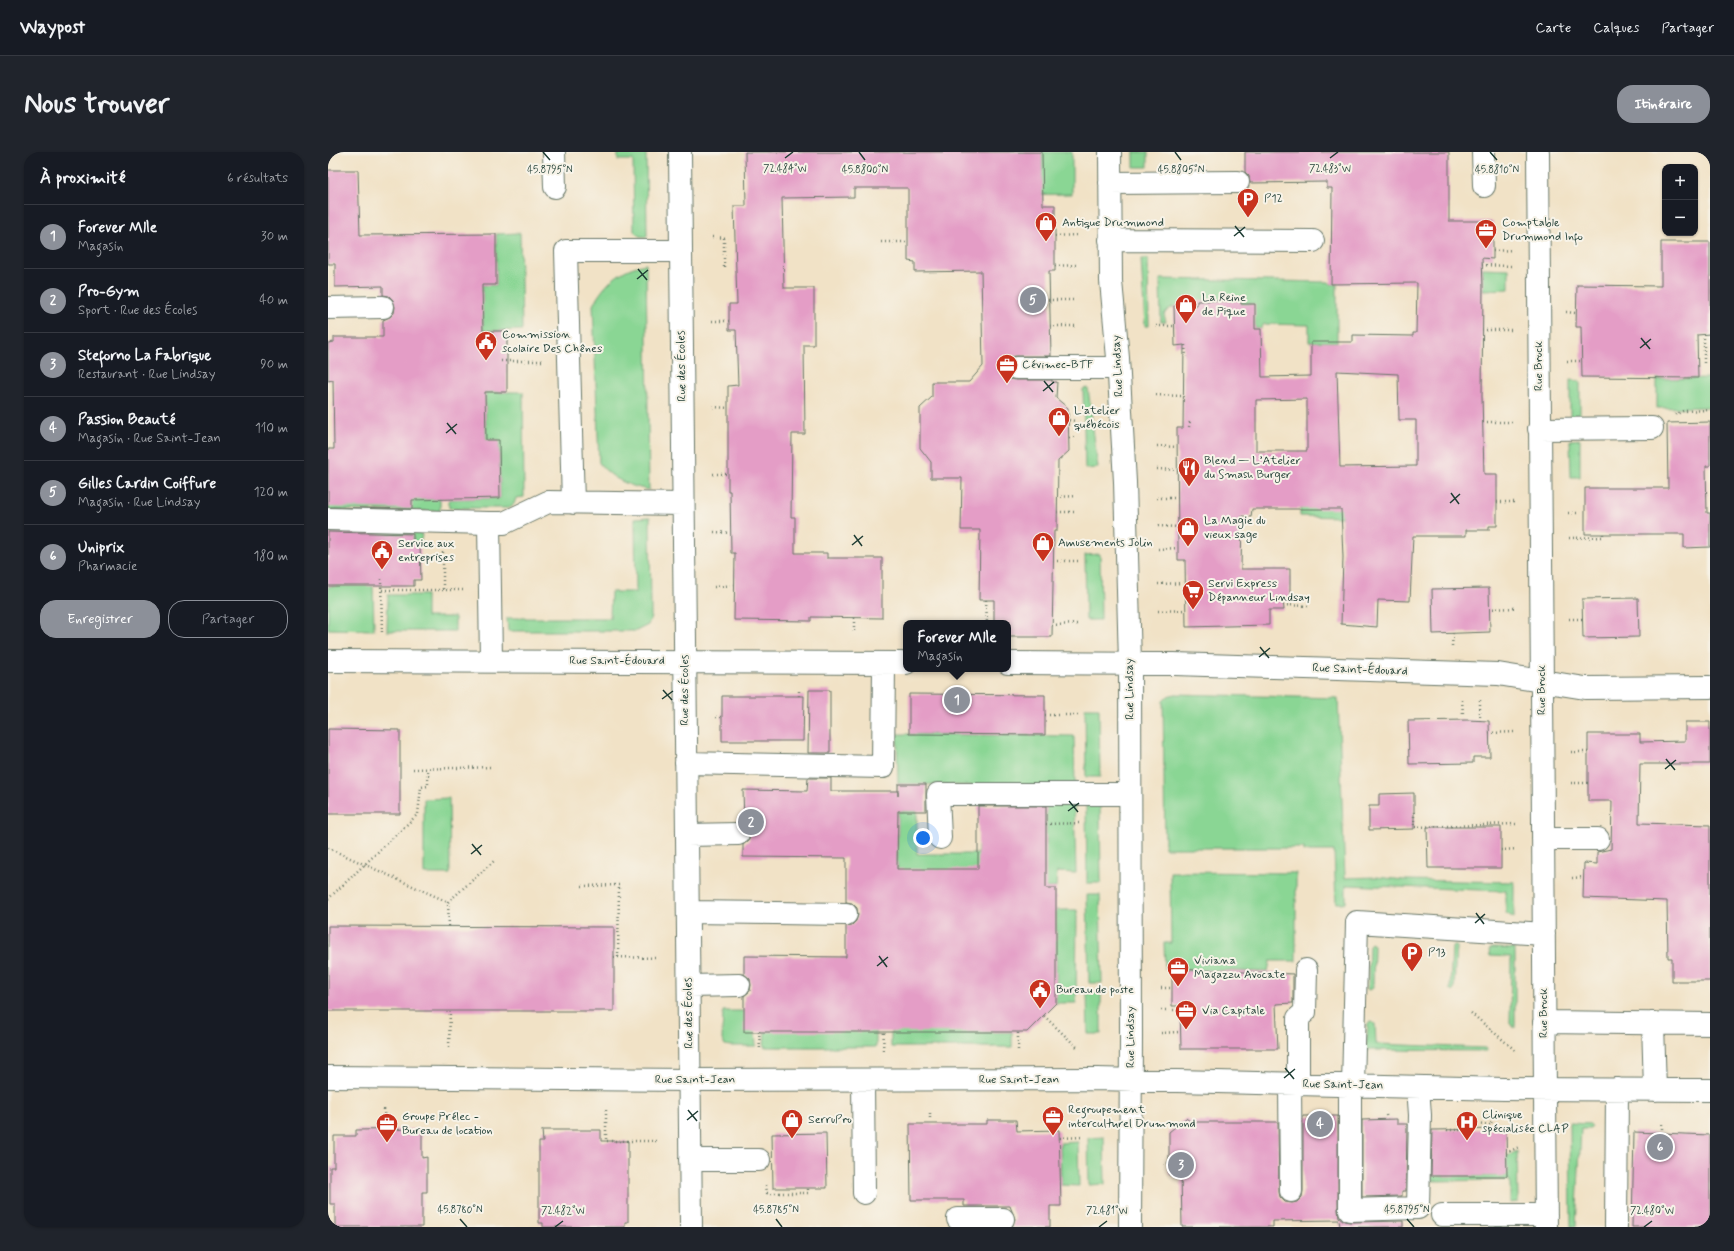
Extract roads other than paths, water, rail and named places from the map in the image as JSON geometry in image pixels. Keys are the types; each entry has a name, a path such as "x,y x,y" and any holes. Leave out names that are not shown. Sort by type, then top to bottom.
{"street":[{"path":"554,152 555,187"},
{"name":"Rue des Écoles","path":"680,152 691,1227"},
{"name":"Rue Lindsay","path":"1110,152 1111,281 1125,482 1130,663 1130,1227"},
{"path":"1484,152 1484,186"},
{"name":"Rue Brock","path":"1538,152 1546,1221"},
{"path":"1110,183 1238,182"},
{"path":"1110,240 1313,241"},
{"path":"573,502 566,251 681,251"},
{"path":"328,308 383,307"},
{"path":"1016,368 1118,368"},
{"path":"1539,429 1652,428"},
{"path":"328,519 504,523 548,502 683,504"},
{"path":"489,523 491,661"},
{"name":"Rue Saint-Édouard","path":"328,660 903,663"},
{"path":"686,763 883,767 884,663"},
{"name":"Rue Saint-Édouard","path":"1011,663 1130,663 1498,674 1585,688 1710,687"},
{"path":"940,838 938,794 1130,794"},
{"path":"687,835 738,834"},
{"path":"1543,839 1598,839"},
{"path":"688,912 846,914"},
{"path":"1418,1087 1420,1115 1418,1208 1350,1210 1357,922 1544,934"},
{"path":"1291,1191 1294,1084 1298,1018 1305,1012 1306,970"},
{"path":"689,986 739,985"},
{"path":"1544,1022 1710,1024"},
{"path":"1654,1023 1655,1090"},
{"name":"Rue Saint-Jean","path":"328,1077 690,1080 1130,1080 1352,1086 1710,1090"},
{"path":"863,1080 864,1193"},
{"path":"1616,1227 1617,1089"},
{"path":"690,1160 759,1160"},
{"path":"1442,1215 1546,1221"},
{"path":"958,1219 1003,1219"}],"place":[{"name":"P12","path":"1248,218"},
{"name":"Antique Drummond","path":"1046,242"},
{"name":"Comptable Drummond Info","path":"1486,250"},
{"name":"Gilles Cardin Coiffure","path":"1033,300"},
{"name":"La Reine de Pique","path":"1186,324"},
{"name":"Commission scolaire Des Chênes","path":"486,362"},
{"name":"Cévimec-BTF","path":"1007,384"},
{"name":"L'atelier québécois","path":"1059,438"},
{"name":"Blend — L’Atelier du Smash Burger","path":"1189,488"},
{"name":"La Magie du vieux sage","path":"1188,548"},
{"name":"Amusements Jolin","path":"1043,562"},
{"name":"Service aux entreprises","path":"382,570"},
{"name":"Servi Express Dépanneur Lindsay","path":"1193,610"},
{"name":"Forever Mlle","path":"957,700"},
{"name":"Pro-Gym","path":"751,822"},
{"name":"P13","path":"1412,972"},
{"name":"Viviana Magazzu Avocate","path":"1178,988"},
{"name":"Bureau de poste","path":"1040,1010"},
{"name":"Via Capitale","path":"1186,1030"},
{"name":"Passion Beauté","path":"1320,1124"},
{"name":"Regroupement interculturel Drummond","path":"1053,1136"},
{"name":"SerruPro","path":"792,1140"},
{"name":"Clinique spécialisée CLAP","path":"1467,1142"},
{"name":"Groupe Prélec - Bureau de location","path":"387,1144"},
{"name":"Uniprix","path":"1660,1147"},
{"name":"Steforno La Fabrique","path":"1181,1165"}]}
